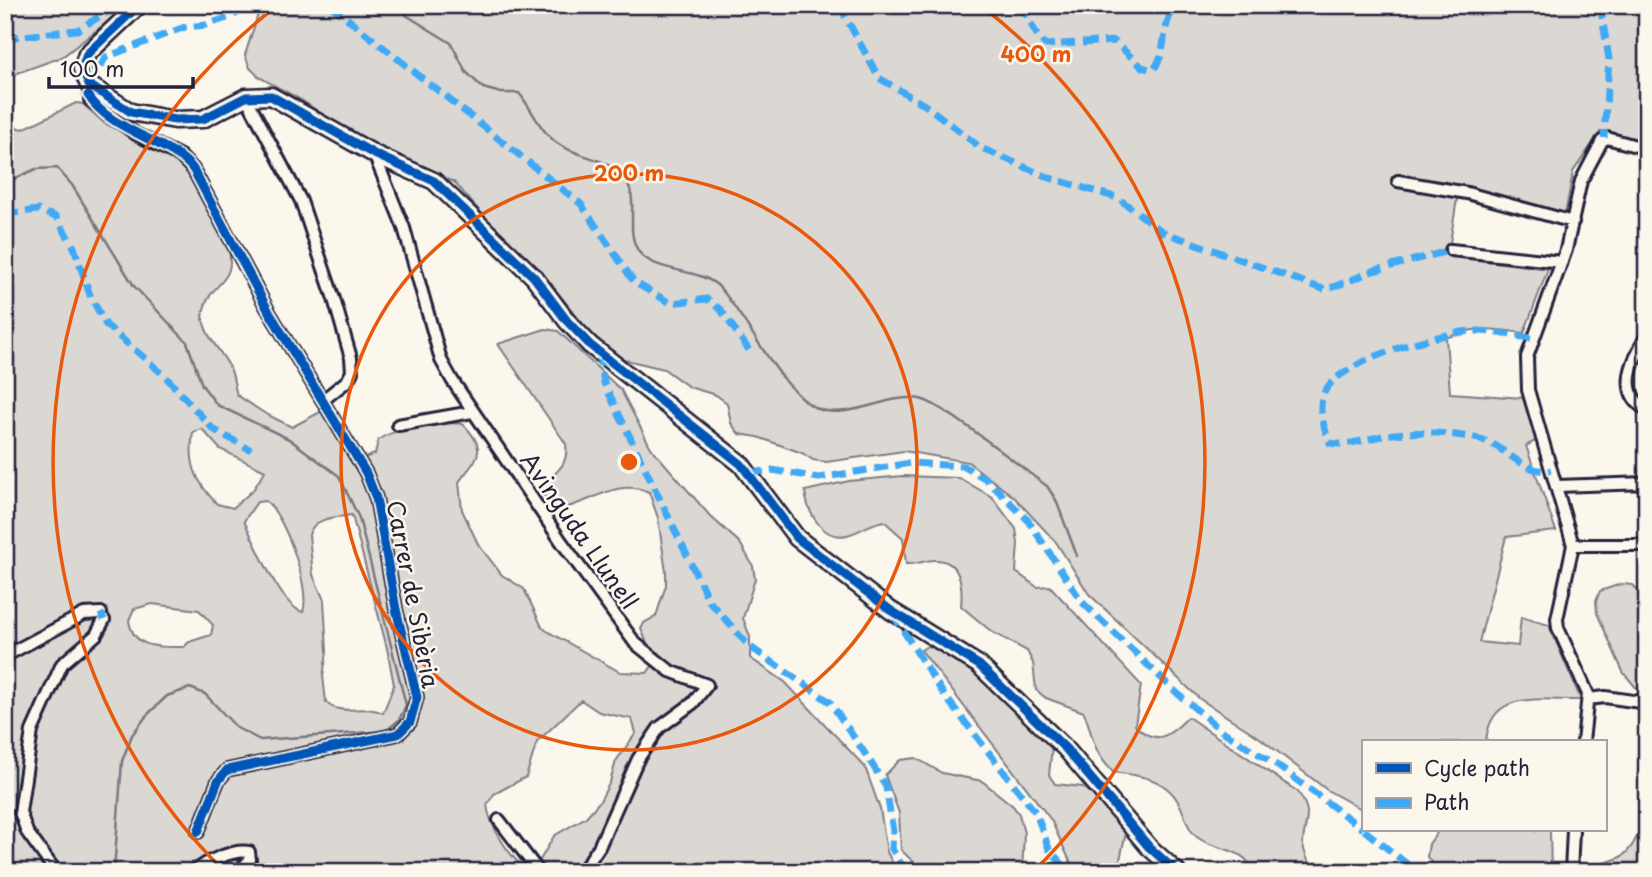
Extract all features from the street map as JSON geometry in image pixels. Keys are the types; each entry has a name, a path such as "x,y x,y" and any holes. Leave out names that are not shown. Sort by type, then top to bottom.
{"street":[{"path":"139,5 87,54 82,69 89,86 131,112 174,120 208,118 246,97 277,97 374,154 410,168 454,197 491,237 534,277 567,321 590,345 741,464 797,538 890,610 979,665 1066,749 1149,848 1177,872"},
{"name":"Carrer de Sibèria","path":"89,86 90,100 136,134 180,156 197,173 268,310 374,488 396,609 416,688 415,712 407,727 391,737 227,769 218,781 198,832"},
{"path":"246,97 301,201 351,358 352,372 348,381 323,400"},
{"path":"1583,740 1588,699 1557,619 1573,545 1528,390 1527,357 1562,261 1583,174 1604,138 1647,149"},
{"name":"Avinguda Llunell","path":"374,154 404,229 441,360 472,412 635,643 670,671 707,685 693,703 659,728 638,759 599,847 582,872"},
{"path":"1398,181 1467,193 1573,222"},
{"path":"1451,250 1562,261"},
{"path":"1647,335 1632,363 1629,388 1634,400 1647,410"},
{"path":"398,425 472,412"},
{"path":"1557,486 1647,483"},
{"path":"1573,545 1647,545"},
{"path":"5,656 85,614 103,616 96,635 62,664 32,731 20,812 27,832 56,872"},
{"path":"1588,699 1605,697 1647,703"},
{"path":"499,820 539,872"},
{"path":"1571,872 1573,832"},
{"path":"195,872 209,862 238,852 249,852 250,860 238,872"}],"shaded area":[{"path":"26,5 129,5 62,57 17,73 5,88 5,16"},
{"path":"261,5 1647,5 1647,144 1601,131 1573,172 1565,215 1459,186 1448,256 1548,269 1524,333 1494,329 1475,330 1446,338 1450,393 1523,398 1537,440 1526,446 1556,531 1506,537 1479,642 1518,646 1521,617 1549,625 1581,700 1534,699 1507,705 1497,713 1490,725 1486,740 1362,740 1362,809 1327,790 1260,738 1200,699 1089,594 1056,542 1014,497 968,462 904,451 826,462 813,460 802,453 758,437 739,434 731,423 727,403 716,395 689,387 664,369 618,358 587,329 541,272 512,248 454,182 354,136 303,101 259,77 250,68 245,55"},
{"path":"76,103 83,104 104,123 185,165 228,246 230,258 227,275 207,300 203,317 207,332 230,368 237,395 292,427 322,411 356,461 375,454 378,441 393,433 431,425 463,424 478,448 475,460 459,482 462,510 478,544 502,575 524,589 542,627 547,631 620,672 647,673 655,662 641,629 644,623 656,616 666,585 658,518 649,492 637,488 614,490 558,509 547,500 540,489 563,465 566,444 498,344 545,329 558,331 621,390 651,448 710,516 740,543 753,566 755,579 743,618 750,637 750,658 785,682 865,767 880,809 887,852 897,872 5,872 5,125 23,129","holes":["202,429 220,449 265,471 253,490 233,508 217,504 198,479 192,453 193,432","266,501 281,521 288,537 300,571 303,612 294,607 277,586 244,521 257,502","352,515 387,648 394,685 383,713 369,709 339,709 326,702 323,676 327,652 324,600 313,575 309,535 311,529 320,521","152,604 199,610 213,625 211,635 189,642 184,647 166,647 142,642 136,637 129,620 134,609","581,700 599,712 632,719 636,733 616,761 610,782 600,801 586,817 554,836 536,867 529,869 515,859 502,842 487,805 494,794 526,777 537,742"]},
{"path":"903,476 959,478 992,497 1016,529 1016,572 1037,587 1050,586 1141,685 1135,725 1142,732 1156,737 1169,734 1188,717 1298,792 1306,807 1303,845 1313,872 1253,872 1238,854 1197,837 1189,827 1178,801 1164,786 1146,778 1113,772 1094,744 1084,712 1046,698 1036,690 1033,663 1027,651 992,632 961,606 960,582 950,564 934,560 906,564 903,538 884,521 847,535 830,533 817,523 806,499 805,491 849,481"},
{"path":"1621,584 1633,585 1647,600 1647,752 1638,690 1623,672 1597,613 1596,601 1600,591"},
{"path":"929,645 960,662 976,675 1052,746 1049,775 1055,784 1083,787 1106,805 1126,832 1119,864 1121,872 1075,872 1051,820 921,650"},
{"path":"1647,753 1647,872 1590,872 1598,865 1623,856 1640,830 1645,805"},
{"path":"916,758 942,773 982,781 1013,806 1019,814 1024,833 1022,872 924,872 901,850 899,813 885,775 900,760"},
{"path":"1438,832 1550,832 1551,872 1449,872 1436,867 1427,857 1429,844"}],"waterway":[{"path":"403,5 406,15 451,43 466,72 483,88 501,93 519,93 541,126 557,143 617,170 623,176 631,194 632,234 639,252 656,264 702,277 720,288 777,370 803,399 816,408 841,412 895,399 920,399 932,404 965,424 1047,486 1056,500 1077,556"},
{"path":"5,183 36,169 57,168 72,185 134,286 187,342 202,385 217,405 289,439 339,476 359,518 406,705 399,720 386,731 260,740 237,728 205,694 190,688 167,696 147,715 132,735 122,761 114,872"}],"marked path":[{"path":"5,38 77,30 119,5"},
{"path":"89,85 106,57 185,27 206,25 230,17 251,5"},
{"path":"330,5 581,204 634,282 670,303 707,299 721,310 749,350"},
{"path":"839,5 879,78 928,107 981,148 1050,178 1118,198 1163,232 1326,290 1373,271 1451,250"},
{"path":"1020,5 1046,45 1114,41 1142,67 1153,70 1161,55 1168,20 1177,5"},
{"path":"1600,5 1609,59 1604,138"},
{"path":"5,214 38,210 56,217 74,247 90,295 106,325 164,375 213,429 251,450"},
{"path":"1531,338 1472,331 1437,337 1392,350 1350,369 1335,380 1322,397 1322,417 1330,443 1353,443 1404,433 1458,435 1488,442 1532,468 1551,470"},
{"path":"599,352 604,383 709,601 749,646 830,702 886,787 893,831 892,849 906,872"},
{"path":"750,473 772,470 819,478 910,463 963,466 986,479 1027,519 1082,602 1178,694 1222,731 1275,764 1362,828"},
{"path":"101,613 104,620"},
{"path":"892,613 944,695 1036,813 1049,849 1069,872"},
{"path":"1367,832 1417,872"}],"cycle path":[{"path":"139,5 87,54 82,69 89,85 131,112 175,120 203,119 246,97 271,96 374,154 434,181 534,277 567,321 590,345 741,464 797,538 890,610 979,665 1066,749 1149,847 1177,872"},
{"path":"88,95 98,108 111,118 171,151 193,169 268,310 366,473 376,498 396,609 417,697 410,722 398,734 227,770 218,781 198,832"}]}
